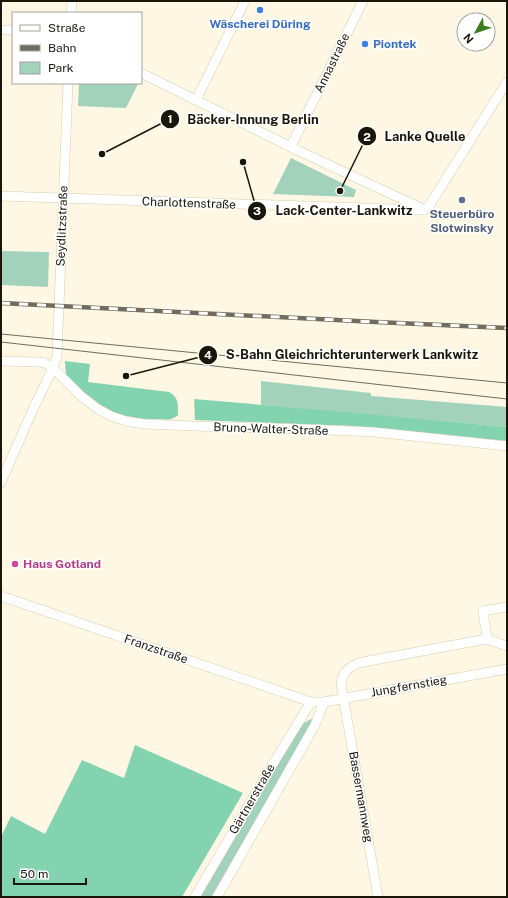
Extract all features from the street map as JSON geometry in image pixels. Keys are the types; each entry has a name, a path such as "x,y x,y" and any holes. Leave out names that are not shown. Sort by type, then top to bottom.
{"street":[{"path":"71,12 72,1"},
{"path":"196,100 245,1"},
{"name":"Annastraße","path":"291,146 363,1"},
{"path":"1,30 12,30"},
{"path":"142,73 424,210 429,206 507,82"},
{"name":"Seydlitzstraße","path":"1,482 53,368 57,356 62,198 68,84"},
{"name":"Charlottenstraße","path":"1,196 424,210"},
{"path":"1,361 38,362 53,368"},
{"name":"Bruno-Walter-Straße","path":"53,368 89,403 105,413 126,421 144,424 374,432 507,446"},
{"name":"Franzstraße","path":"1,596 311,702"},
{"path":"507,607 483,611 487,637 486,639 507,646"},
{"name":"Bassermannweg","path":"378,897 344,698 340,685 341,678 350,666 358,663 486,639"},
{"name":"Jungfernstieg","path":"311,702 324,702 507,669"},
{"name":"Gärtnerstraße","path":"195,897 311,702"},
{"name":"Gärtnerstraße","path":"217,897 315,725 324,702"}],"green space":[{"path":"79,84 138,84 126,108 78,106"},
{"path":"291,158 356,190 354,197 273,194"},
{"path":"1,251 49,252 48,287 1,285"},
{"path":"65,361 90,364 88,382 169,392 175,396 178,405 178,415 172,419 145,419 127,417 103,408 82,392 66,375"},
{"path":"261,381 371,393 371,396 507,407 507,427 261,405"},
{"path":"194,399 507,427 507,441 355,426 195,420"},
{"path":"311,719 313,722 212,897 200,897 299,726"},
{"path":"135,745 243,793 182,897 1,897 1,837 11,816 45,834 82,760 124,778"}],"tram line":[{"path":"1,334 507,383"},
{"path":"1,342 507,399"}],"railway":[{"path":"1,303 507,328"}],"place":[{"name":"Wäscherei Düring","path":"260,10"},
{"name":"Piontek","path":"365,44"},
{"name":"Bäcker-Innung Berlin","path":"102,154"},
{"name":"Lack-Center-Lankwitz","path":"243,162"},
{"name":"Lanke Quelle","path":"340,191"},
{"name":"Steuerbüro Slotwinsky","path":"462,200"},
{"name":"S-Bahn Gleichrichterunterwerk Lankwitz","path":"126,376"},
{"name":"Haus Gotland","path":"15,564"}]}
